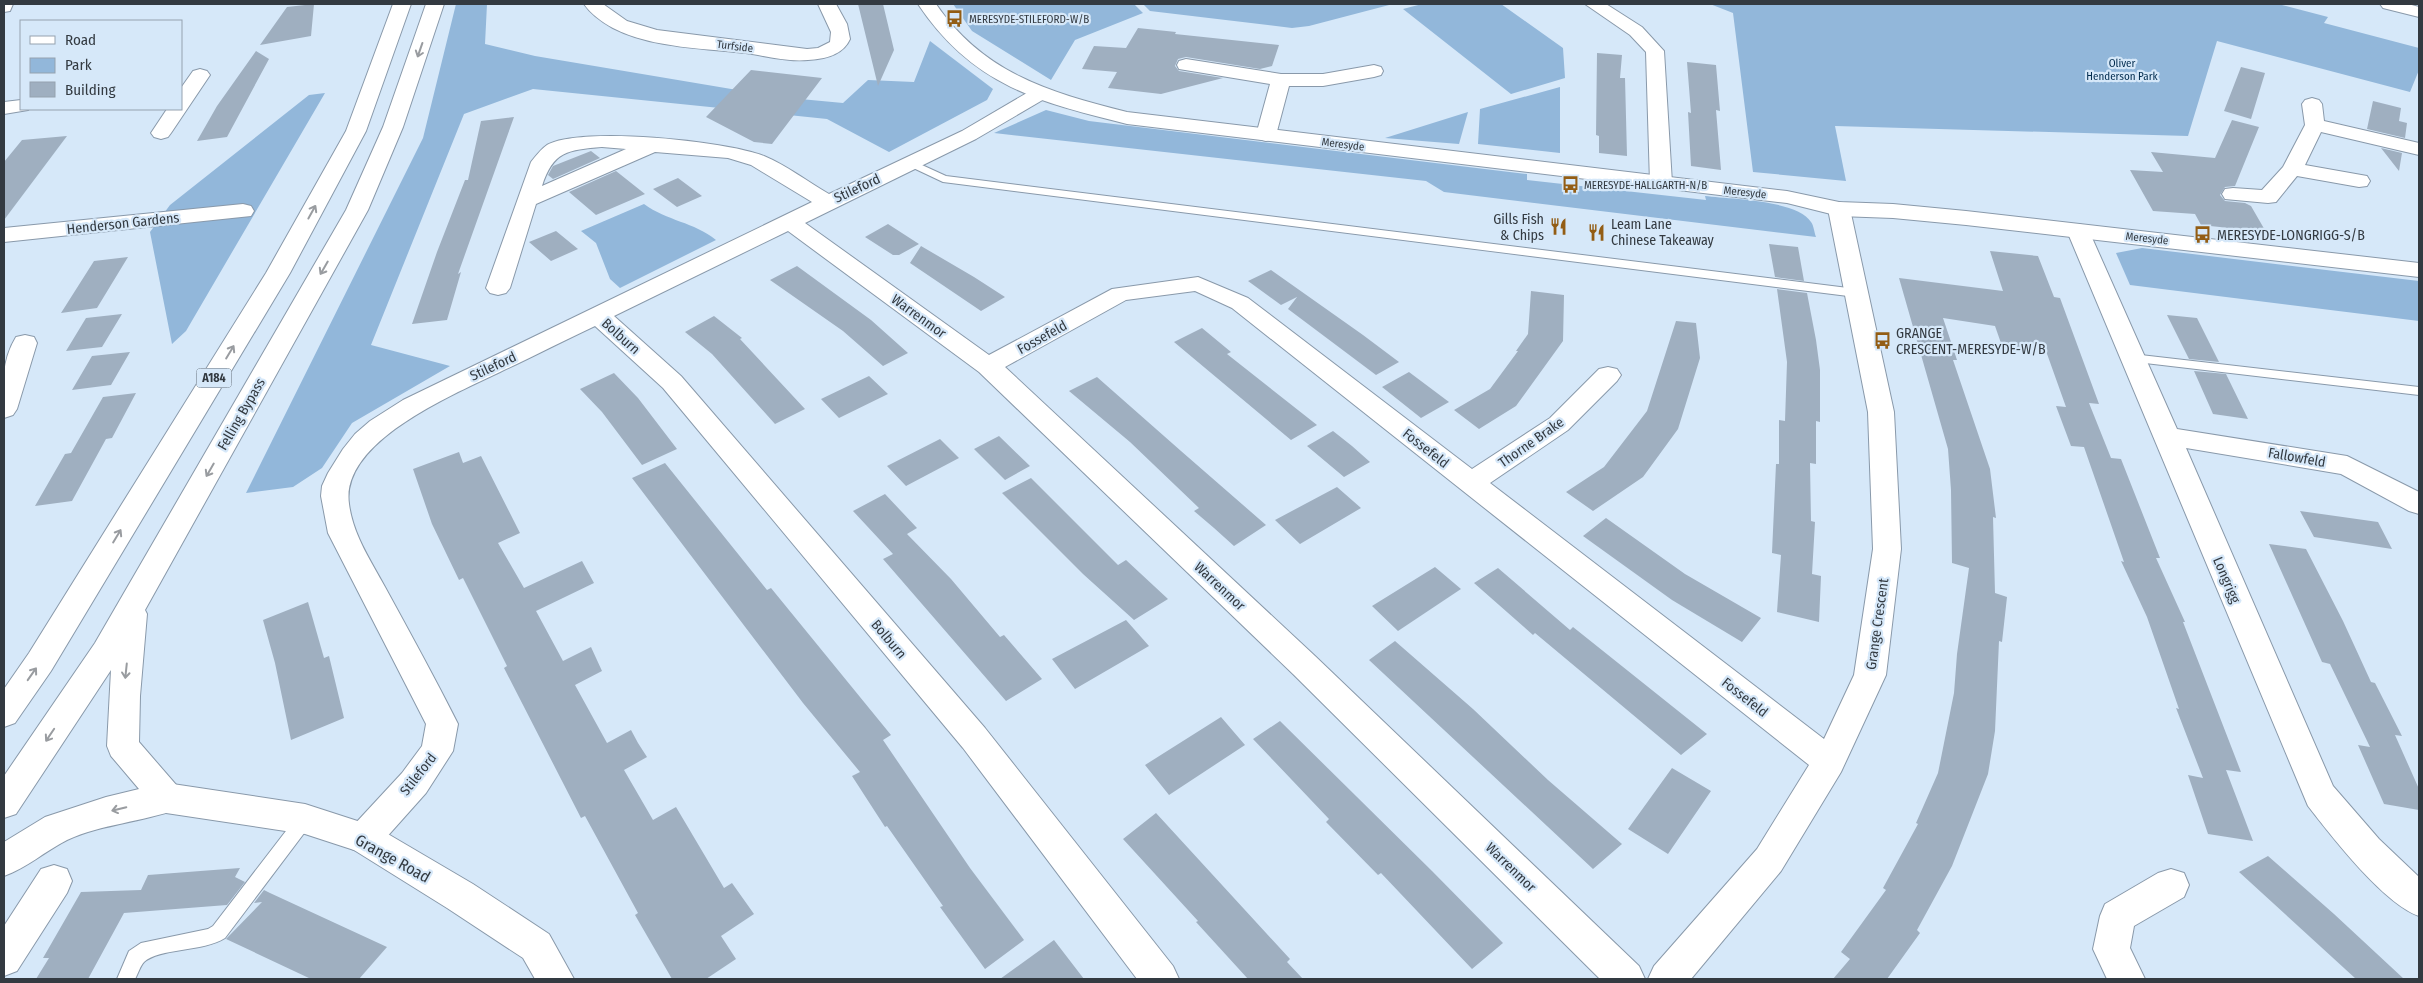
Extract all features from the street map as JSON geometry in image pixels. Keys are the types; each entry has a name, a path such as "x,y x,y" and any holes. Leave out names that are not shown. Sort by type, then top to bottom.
{"main road":[{"name":"A184","path":"4,714 40,662 278,273 356,131 394,16 402,4"},
{"name":"Felling Bypass","path":"4,803 106,652 357,210 394,127 435,4"},
{"name":"Turfside","path":"593,4 598,11 620,24 652,34 807,55 827,51 840,42 842,30 827,4"},
{"name":"Meresyde","path":"927,4 933,13 983,64 1008,79 1039,94 1127,118 1661,184 1787,197 1839,209 1893,211 2419,270"},
{"path":"1594,4 1636,31 1655,51 1661,184"},
{"path":"2389,4 2419,12"},
{"path":"1186,65 1281,80 1323,80 1374,71"},
{"path":"1266,135 1281,80"},
{"name":"Stileford","path":"364,838 414,782 437,751 442,724 342,533 334,500 335,489 350,458 372,433 396,414 969,135 1039,94"},
{"path":"2234,194 2268,197 2292,168 2315,125 2312,104"},
{"path":"4,108 20,106"},
{"path":"162,133 177,110"},
{"path":"2315,125 2419,148"},
{"path":"498,288 538,166 553,150 575,142 602,141 730,152 758,161 828,202"},
{"path":"527,200 652,145"},
{"path":"2292,168 2359,181"},
{"name":"Grange Crescent","path":"1666,979 1769,860 1829,762 1870,675 1888,549 1881,412 1839,209"},
{"name":"Henderson Gardens","path":"4,235 243,212"},
{"name":"Warrenmor","path":"790,222 988,366 1297,658 1626,979"},
{"name":"Longrigg","path":"2078,232 2115,313 2132,358 2320,796 2350,834 2419,900"},
{"name":"Fossefeld","path":"988,366 1120,294 1198,284 1240,303 1829,762"},
{"name":"Bolburn","path":"599,316 672,382 974,738 1160,979"},
{"path":"4,409 8,384 25,342"},
{"name":"Thorne Brake","path":"1472,483 1559,424 1608,375"},
{"name":"Fallowfeld","path":"2167,436 2347,466 2419,504"},
{"path":"4,860 57,828 106,812 166,798 123,746 124,696 133,605"},
{"name":"Grange Road","path":"166,798 305,819 364,838 460,896 536,946 555,979"},
{"path":"4,958 54,881"},
{"path":"2126,979 2111,949 2118,916 2171,885"}],"lane":[{"path":"911,163 943,179 1856,293"},
{"path":"2132,358 2419,391"},
{"path":"126,979 136,958 147,948 211,937 219,932 305,819"}],"green space":[{"path":"456,4 487,4 485,44 535,56 779,97 843,103 868,80 914,82 930,41 993,89 987,100 889,152 827,119 533,89 464,114 371,345 450,366 352,423 322,468 293,487 246,493 423,138"},
{"path":"953,4 1134,4 1143,13 1075,40 1051,80 972,31"},
{"path":"1143,4 1393,4 1309,26 1292,28 1150,11"},
{"path":"1422,4 1501,4 1563,48 1565,78 1511,94 1403,9"},
{"name":"Oliver Henderson Park","path":"1710,4 2278,4 2328,17 2324,23 2419,48 2419,70 2410,92 2217,41 2188,136 1835,126 1846,181 1753,172 1733,13"},
{"path":"1560,87 1560,153 1478,144 1480,109"},
{"path":"325,93 186,331 172,344 150,232 170,205 309,95"},
{"path":"1046,110 1089,121 1527,174 1527,180 1706,200 1705,196 1762,202 1792,209 1804,215 1812,224 1816,237 1444,192 1426,181 994,133"},
{"path":"1468,112 1459,144 1385,138"},
{"path":"644,204 653,210 699,229 716,240 620,288 610,279 596,243 581,231"},
{"path":"2142,248 2419,281 2419,321 2130,285 2116,253"}],"building":[{"path":"314,4 311,36 260,45 287,7"},
{"path":"858,4 883,4 894,50 878,86"},
{"path":"1138,28 1176,32 1175,34 1279,45 1272,66 1260,69 1186,57 1178,59 1175,66 1179,71 1223,78 1161,94 1108,88 1117,72 1082,69 1094,46 1126,48"},
{"path":"256,51 269,59 227,137 197,141 217,106"},
{"path":"1597,53 1622,55 1620,78 1625,78 1627,156 1599,153 1599,136 1596,135"},
{"path":"1687,62 1716,65 1720,111 1716,110 1721,170 1691,166 1688,112 1691,113"},
{"path":"2241,67 2265,73 2251,119 2224,111"},
{"path":"751,70 822,78 772,144 754,142 706,117"},
{"path":"2373,101 2401,108 2399,121 2407,123 2405,138 2367,129"},
{"path":"514,117 458,274 461,272 447,320 412,324 465,180 468,180 481,121"},
{"path":"2232,120 2259,127 2235,186 2225,187 2220,195 2225,201 2245,203 2251,206 2266,232 2201,225 2195,214 2153,211 2130,170 2163,172 2151,152 2215,158"},
{"path":"67,136 4,220 4,162 22,140"},
{"path":"2381,148 2402,153 2399,171"},
{"path":"591,151 600,158 553,179 548,175 553,166"},
{"path":"616,171 645,194 596,215 569,192"},
{"path":"678,178 702,196 677,207 653,189"},
{"path":"888,224 919,244 899,255 893,255 865,237"},
{"path":"556,231 578,249 551,261 529,242"},
{"path":"1769,244 1798,247 1804,281 1775,277"},
{"path":"921,246 1005,297 981,311 910,263"},
{"path":"1990,251 2038,256 2054,297 2060,298 2099,404 2089,403 2111,458 2121,459 2160,558 2156,558 2185,622 2183,622 2241,772 2226,770 2253,841 2208,834 2188,775 2203,778 2176,708 2179,709 2147,617 2121,561 2124,562 2084,447 2071,446 2056,406 2066,407 2046,351 2002,346 1995,326 1943,318 1957,360 1953,360 1990,469 1996,518 1993,517 1995,593 2007,597 2002,642 1999,641 1995,731 1988,774 1952,866 1917,930 1920,933 1887,979 1833,979 1850,959 1841,952 1886,890 1883,888 1918,824 1916,823 1938,773 1954,693 1957,654 1969,568 1952,563 1951,490 1948,449 1899,278 2003,291"},
{"path":"128,257 97,308 61,313 94,261"},
{"path":"797,266 871,320 908,353 883,366 843,331 770,280"},
{"path":"1271,270 1399,362 1376,375 1288,309 1297,297 1281,305 1248,281"},
{"path":"1777,289 1807,293 1820,370 1820,422 1816,421 1816,464 1810,463 1811,521 1815,522 1812,574 1821,576 1819,622 1777,612 1781,555 1772,553 1776,464 1779,464 1779,420 1785,421 1787,362"},
{"path":"1531,291 1564,295 1563,341 1516,406 1479,429 1454,410 1490,389 1518,351 1516,351 1528,334"},
{"path":"122,314 102,347 66,351 86,318"},
{"path":"2167,315 2197,318 2219,362 2189,359"},
{"path":"714,316 742,338 740,339 805,409 775,424 712,354 685,332"},
{"path":"1676,321 1696,323 1700,358 1678,429 1643,477 1593,511 1566,492 1604,467 1647,411"},
{"path":"1202,328 1231,352 1227,354 1317,425 1291,440 1174,342"},
{"path":"130,352 111,385 72,390 92,356"},
{"path":"2194,371 2226,374 2248,419 2213,414"},
{"path":"1409,372 1449,402 1421,418 1382,387"},
{"path":"614,373 638,398 677,449 642,465 602,412 580,389"},
{"path":"869,376 888,394 839,418 821,399"},
{"path":"1097,377 1266,525 1234,546 1194,511 1199,508 1130,442 1069,391"},
{"path":"136,393 112,438 106,439 72,501 35,506 65,454 71,453 103,397"},
{"path":"1333,431 1370,462 1344,477 1307,446"},
{"path":"999,436 1030,466 1005,480 974,449"},
{"path":"940,439 959,458 906,486 887,466"},
{"path":"459,452 463,463 481,456 520,533 498,543 524,588 582,561 594,583 536,611 563,661 591,647 602,671 575,685 607,743 631,730 647,757 624,770 653,820 676,807 724,888 732,883 754,914 721,936 736,959 706,979 672,979 635,915 638,913 585,816 581,818 504,668 507,666 463,578 459,580 432,524 413,469"},
{"path":"665,463 767,590 771,588 891,735 883,740 970,868 1024,940 985,969 940,907 943,906 887,826 885,827 852,776 860,772 803,703 632,478"},
{"path":"1031,478 1118,565 1126,560 1168,599 1134,620 1083,574 1002,493"},
{"path":"1337,487 1361,508 1300,544 1275,520"},
{"path":"885,494 917,528 907,534 951,579 1000,637 1004,635 1042,679 1006,701 883,559 893,554 853,511"},
{"path":"2300,511 2378,522 2392,549 2314,537"},
{"path":"1606,518 1685,574 1761,618 1742,642 1672,600 1583,536"},
{"path":"2269,544 2306,549 2343,621 2371,682 2375,683 2402,736 2395,735 2419,789 2419,810 2384,804 2358,745 2370,747 2330,664 2322,662"},
{"path":"1435,567 1461,589 1398,631 1372,606"},
{"path":"1498,568 1570,630 1573,627 1707,734 1681,755 1535,633 1533,635 1474,583"},
{"path":"308,602 324,658 329,656 344,718 291,740 275,663 263,620"},
{"path":"1126,620 1149,646 1075,689 1052,659"},
{"path":"1395,641 1473,709 1548,780 1622,844 1593,869 1369,660"},
{"path":"1221,717 1245,745 1169,795 1145,765"},
{"path":"1280,721 1503,943 1472,969 1381,873 1378,875 1326,822 1329,819 1253,739"},
{"path":"1672,768 1711,791 1668,854 1628,829"},
{"path":"1156,813 1290,959 1287,962 1303,979 1248,979 1196,922 1198,921 1123,839"},
{"path":"2268,856 2404,979 2356,979 2239,872"},
{"path":"240,868 235,877 245,882 227,905 124,913 88,979 36,979 49,958 43,958 81,892 141,890 148,875"},
{"path":"264,890 387,947 359,979 311,979 226,939 262,902 254,903"},
{"path":"1054,940 1084,979 1000,979"}],"place":[{"name":"MERESYDE-STILEFORD-W/B","path":"955,19"},
{"name":"MERESYDE-HALLGARTH-N/B","path":"1570,185"},
{"name":"Gills Fish & Chips","path":"1558,227"},
{"name":"Leam Lane Chinese Takeaway","path":"1597,232"},
{"name":"MERESYDE-LONGRIGG-S/B","path":"2203,235"},
{"name":"GRANGE CRESCENT-MERESYDE-W/B","path":"1882,341"}]}
